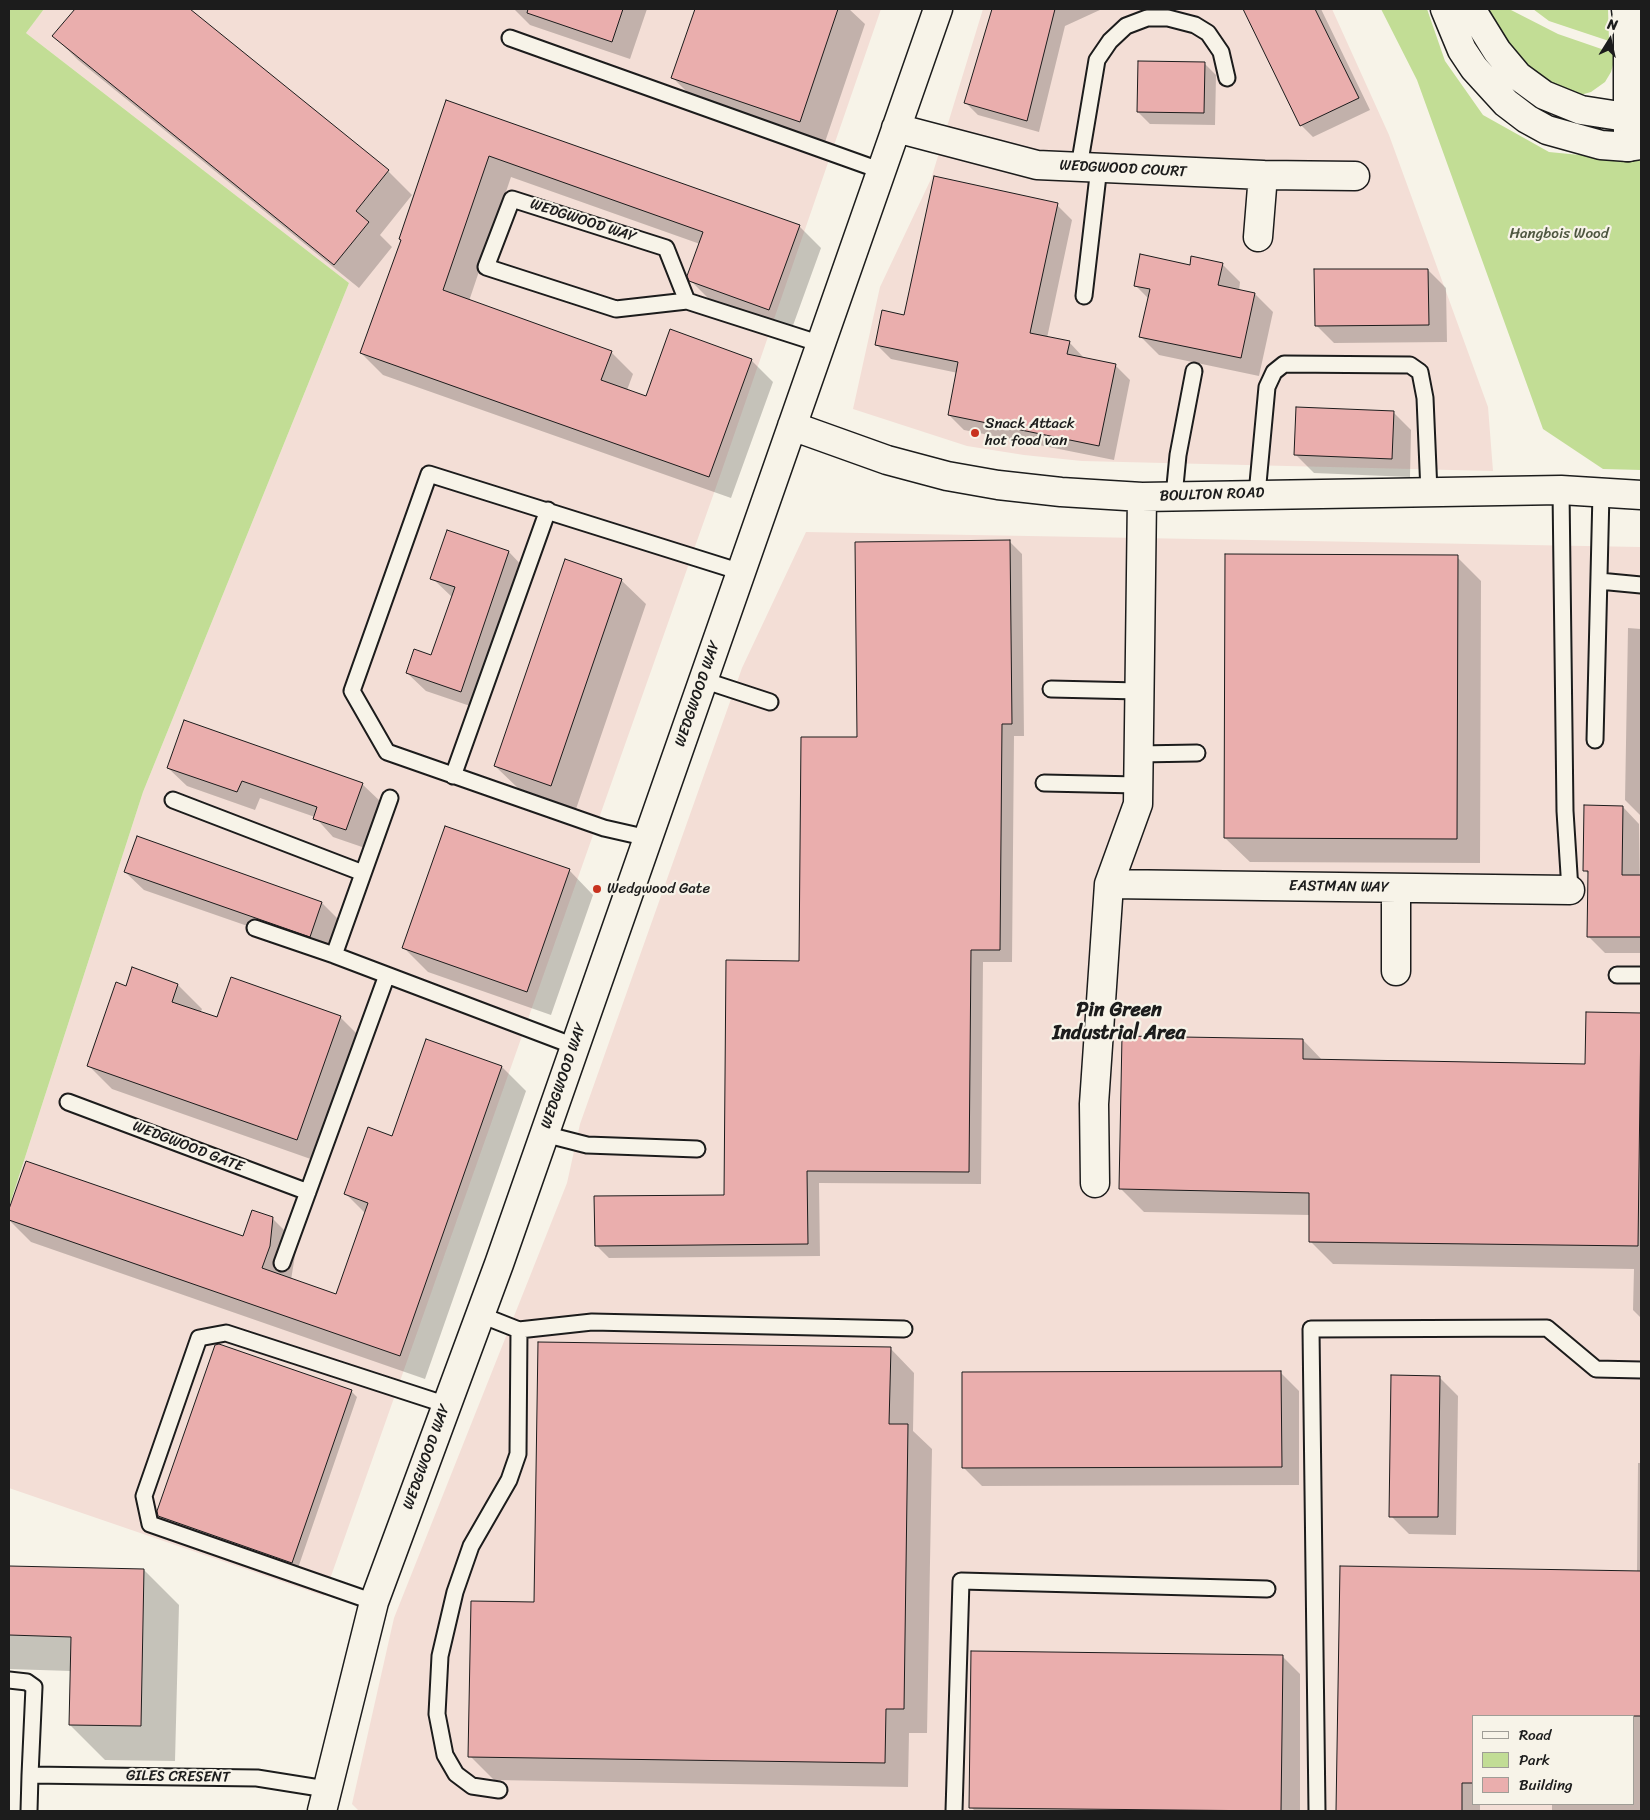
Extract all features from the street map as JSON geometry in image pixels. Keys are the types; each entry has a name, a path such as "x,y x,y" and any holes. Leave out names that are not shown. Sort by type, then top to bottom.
{"street":[{"name":"WEDGWOOD WAY","path":"324,1800 374,1602 481,1315 938,9"},
{"path":"1445,9 1462,50 1488,86 1506,103 1547,130 1601,145 1635,146 1626,9"},
{"path":"1471,9 1497,51 1518,76 1544,95 1581,110 1634,116"},
{"name":"WEDGWOOD COURT","path":"896,128 1037,165 1263,175 1355,176"},
{"path":"1258,237 1263,175"},
{"name":"BOULTON ROAD","path":"792,426 887,460 947,476 1007,486 1142,497 1562,490 1641,495"},
{"path":"1095,1183 1094,1104 1109,884 1138,804 1142,497"},
{"name":"EASTMAN WAY","path":"1109,884 1570,890"},
{"path":"1396,888 1396,971"}],"lane":[{"path":"1084,296 1089,167 1098,60 1110,41 1126,26 1147,18 1168,18 1194,24 1208,33 1221,52 1227,78"},
{"path":"510,38 882,171"},
{"name":"WEDGWOOD WAY","path":"686,301 666,248 512,199 486,267 616,309 686,301 821,344"},
{"path":"1257,494 1267,388 1274,372 1284,364 1410,365 1420,372 1426,398 1429,492"},
{"path":"1174,496 1178,455 1194,371"},
{"path":"648,838 604,828 387,752 352,691 430,474 740,572"},
{"path":"1562,490 1565,811 1570,890"},
{"path":"1595,740 1601,493"},
{"path":"453,776 548,510"},
{"path":"1599,581 1641,585"},
{"path":"703,680 770,702"},
{"path":"1051,689 1139,691"},
{"path":"1138,754 1197,753"},
{"path":"1044,782 1138,785"},
{"path":"334,955 390,798"},
{"path":"173,800 363,873"},
{"path":"255,928 334,955 574,1046"},
{"path":"282,1263 387,975"},
{"path":"1617,975 1641,975"},
{"name":"WEDGWOOD GATE","path":"68,1102 308,1192"},
{"path":"544,1134 587,1145 697,1149"},
{"path":"481,1315 519,1330 592,1322 904,1329"},
{"path":"1317,1811 1311,1329 1547,1328 1596,1369 1641,1370"},
{"path":"499,1790 472,1786 456,1774 445,1755 437,1714 440,1656 455,1592 472,1546 509,1480 518,1454 519,1330"},
{"path":"374,1602 150,1524 144,1496 199,1338 226,1333 447,1405"},
{"path":"954,1811 961,1580 1267,1589"},
{"path":"9,1680 27,1682 34,1687 29,1811"},
{"name":"GILES CRESENT","path":"30,1775 257,1778 324,1800"}],"shaded area":[{"path":"44,9 881,9 721,473 324,1596 9,1488 9,1207 143,792 349,283 26,33"},
{"path":"983,9 1332,9 1389,135 1488,407 1493,471 1082,461 1024,455 967,446 853,409 880,287 931,179"},
{"path":"806,532 1641,547 1641,1811 359,1811 352,1804 394,1618 567,1183 580,1124 742,668"}],"green space":[{"path":"9,9 44,9 26,33 349,283 143,792 9,1207"},
{"name":"Hangbois Wood","path":"1381,9 1427,9 1445,61 1483,115 1549,152 1641,161 1641,470 1603,469 1543,429 1417,80"},
{"path":"1478,9 1509,9 1558,34 1616,54 1611,72 1605,82 1591,92 1577,96 1549,92"},
{"path":"1533,9 1608,9 1609,41 1549,21"}],"building":[{"path":"75,9 190,9 389,170 356,211 369,222 334,265 52,36"},
{"path":"528,9 623,9 612,42 527,13"},
{"path":"695,9 838,9 800,122 671,78"},
{"path":"992,9 1055,9 1027,121 964,103"},
{"path":"1243,9 1315,9 1359,98 1300,126"},
{"path":"1138,61 1205,62 1204,113 1137,112"},
{"path":"446,100 800,225 769,310 689,281 687,276 703,232 489,156 443,290 612,351 601,380 646,396 670,329 752,359 709,477 360,353 401,240 399,239"},
{"path":"934,176 1058,203 1030,333 1070,341 1067,354 1116,364 1099,446 948,415 958,362 875,345 882,310 904,315"},
{"path":"1140,254 1190,265 1191,256 1223,263 1218,285 1255,293 1241,358 1139,337 1150,289 1134,286"},
{"path":"1314,269 1428,269 1429,325 1315,326"},
{"path":"1296,407 1394,411 1392,459 1294,455"},
{"path":"447,530 509,551 461,692 406,673 414,649 431,655 455,587 430,579"},
{"path":"1010,540 1012,724 1002,724 1000,950 971,950 969,1172 807,1171 808,1244 595,1246 594,1196 724,1195 726,960 799,961 801,737 857,737 855,542"},
{"path":"1225,554 1458,555 1457,839 1224,838"},
{"path":"565,559 622,579 551,786 494,766"},
{"path":"184,720 363,783 346,830 313,819 317,807 242,781 237,792 167,768"},
{"path":"1584,805 1623,806 1622,875 1641,875 1641,937 1587,937 1588,871 1583,871"},
{"path":"445,826 570,869 527,992 402,948"},
{"path":"137,836 322,902 310,937 124,872"},
{"path":"132,967 178,984 172,1002 217,1017 231,977 341,1016 297,1140 87,1066 116,982 126,986"},
{"path":"1586,1012 1641,1013 1638,1246 1309,1242 1309,1193 1119,1189 1122,1036 1303,1039 1303,1059 1585,1064"},
{"path":"426,1039 502,1066 400,1356 9,1220 9,1209 26,1161 243,1236 252,1210 273,1217 270,1246 262,1268 336,1294 368,1203 344,1194 368,1127 392,1136"},
{"path":"538,1342 891,1347 889,1424 908,1424 904,1709 886,1709 885,1763 468,1757 471,1601 534,1602"},
{"path":"219,1344 352,1390 292,1563 158,1516 157,1511 215,1345"},
{"path":"1281,1371 1282,1467 962,1468 962,1372"},
{"path":"1391,1375 1440,1376 1438,1517 1389,1517"},
{"path":"9,1566 144,1569 141,1726 69,1725 71,1637 9,1635"},
{"path":"1340,1566 1641,1571 1641,1716 1472,1715 1472,1783 1462,1783 1462,1811 1336,1811"},
{"path":"971,1651 1283,1655 1281,1811 969,1808"}],"place":[{"name":"Snack Attack hot food van","path":"975,433"},
{"name":"Wedgwood Gate","path":"597,889"}],"district":[{"name":"Pin Green Industrial Area","path":"1119,1022"}]}
